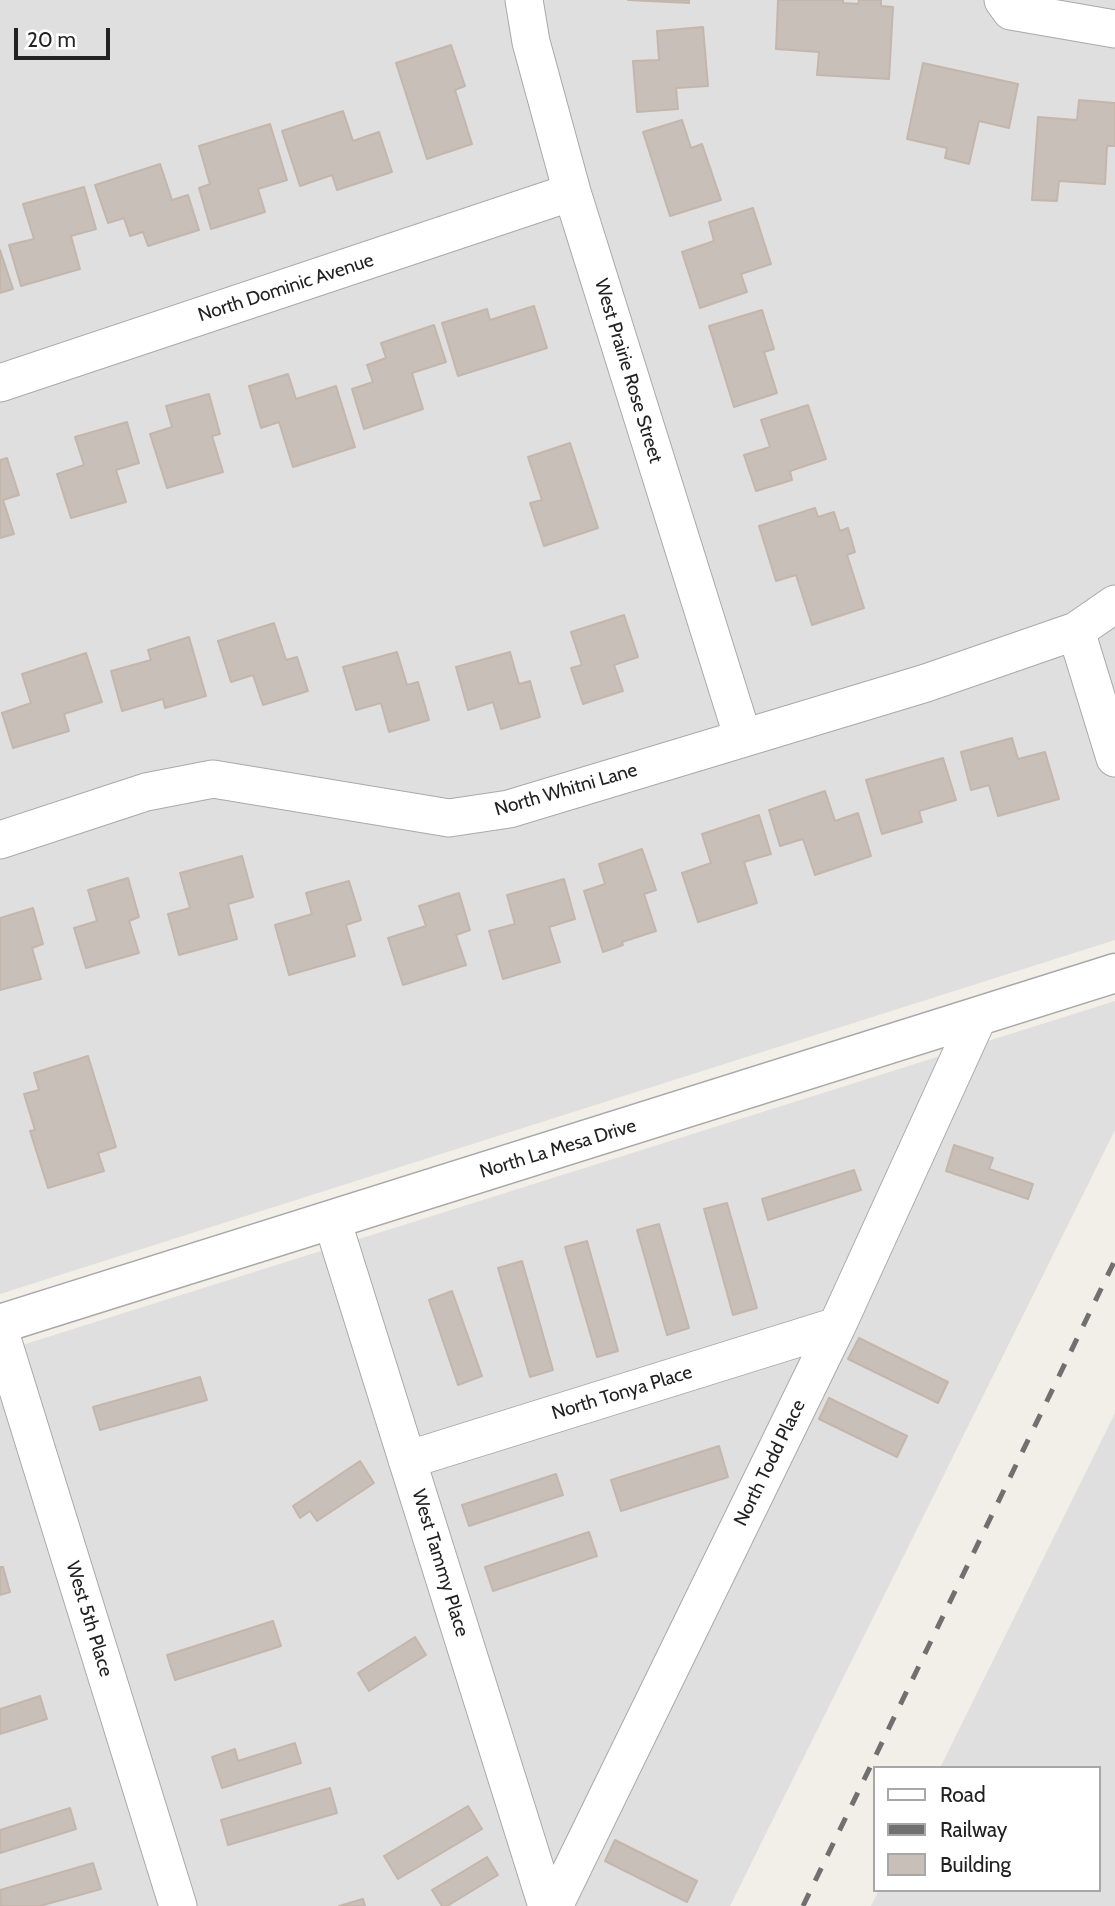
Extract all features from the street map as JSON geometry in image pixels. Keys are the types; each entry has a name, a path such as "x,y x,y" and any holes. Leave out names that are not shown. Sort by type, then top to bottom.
{"street":[{"name":"West Prairie Rose Street","path":"524,0 531,42 572,192 743,738"},
{"path":"1003,0 1010,11 1115,29"},
{"name":"North Dominic Avenue","path":"0,383 572,192"},
{"name":"North Whitni Lane","path":"0,840 146,792 213,779 449,818 509,809 926,682 1076,631 1115,604"},
{"path":"1076,631 1115,758"},
{"name":"North La Mesa Drive","path":"0,1324 1115,973"},
{"name":"North Todd Place","path":"554,1906 837,1326 978,1017"},
{"name":"West Tammy Place","path":"332,1220 547,1906"},
{"name":"North Tonya Place","path":"407,1460 837,1326"},
{"name":"West 5th Place","path":"0,1332 178,1906"}],"shaded area":[{"path":"0,0 1115,0 1115,940 0,1294"},
{"path":"1115,1001 1115,1130 730,1906 0,1906 0,1352"},
{"path":"1115,1413 1115,1906 871,1906 878,1892 1101,1892 1101,1766 941,1766"}],"building":[{"path":"628,0 689,0 689,3"},
{"path":"778,0 843,0 843,3 858,4 859,0 881,0 881,6 893,7 889,79 817,75 819,52 776,49"},
{"path":"703,27 708,86 676,88 678,109 637,112 633,61 659,60 657,31"},
{"path":"451,45 465,86 455,90 472,144 427,159 396,63"},
{"path":"923,63 1018,84 1009,128 979,121 969,164 945,158 947,148 907,139"},
{"path":"1079,100 1115,103 1115,146 1107,146 1105,184 1059,181 1057,201 1032,200 1038,117 1077,120"},
{"path":"343,111 353,141 379,132 392,172 337,190 332,175 300,186 282,131"},
{"path":"682,120 691,148 702,144 721,200 670,216 643,132"},
{"path":"270,124 287,180 258,189 265,212 211,229 199,188 210,184 199,146"},
{"path":"160,164 172,200 188,195 199,230 148,246 143,232 130,236 124,218 108,223 95,185"},
{"path":"84,187 96,229 71,236 80,269 21,286 9,245 34,239 23,204"},
{"path":"753,208 771,264 741,274 747,292 700,308 682,252 714,241 709,222"},
{"path":"0,250 13,289 0,293"},
{"path":"534,306 547,348 458,376 442,323 487,309 490,320"},
{"path":"762,310 774,349 764,352 777,393 734,407 709,326"},
{"path":"434,325 446,362 412,373 423,409 364,429 352,389 373,382 367,365 386,358 381,343"},
{"path":"288,374 296,399 336,386 355,447 293,467 279,422 261,428 249,386"},
{"path":"209,394 220,434 212,436 223,472 167,488 150,434 172,427 166,406"},
{"path":"808,405 826,459 790,471 792,480 756,491 744,455 770,447 761,420"},
{"path":"127,422 139,463 116,470 126,502 71,518 57,474 84,465 75,437"},
{"path":"570,443 598,528 544,546 530,503 542,500 528,457"},
{"path":"7,458 19,495 3,500 14,534 0,538 0,460"},
{"path":"815,508 818,517 834,512 840,531 848,528 855,552 847,555 864,608 812,625 796,575 776,581 759,526"},
{"path":"624,615 638,657 614,665 623,691 583,704 571,668 582,665 571,632"},
{"path":"274,623 286,660 297,657 308,691 263,705 253,675 231,682 218,641"},
{"path":"189,637 206,696 165,708 163,699 122,711 111,671 151,660 148,650"},
{"path":"397,652 407,685 418,682 429,720 389,732 381,703 356,710 343,667"},
{"path":"510,652 519,684 530,681 540,717 501,729 493,702 468,710 456,667"},
{"path":"86,653 102,702 64,714 69,731 13,748 2,713 31,703 22,674"},
{"path":"1012,738 1018,759 1045,752 1059,799 998,816 989,785 971,790 961,752"},
{"path":"943,758 956,800 919,811 922,822 882,834 866,780"},
{"path":"825,791 835,821 858,813 871,856 815,875 803,839 780,846 769,810"},
{"path":"759,815 771,854 744,862 757,903 698,922 682,873 711,863 702,834"},
{"path":"642,849 656,890 644,894 656,931 622,942 623,945 603,952 584,891 605,884 599,864"},
{"path":"242,856 253,897 228,904 237,939 179,955 168,914 190,908 180,873"},
{"path":"128,878 139,917 129,921 139,953 86,968 74,928 97,921 88,890"},
{"path":"564,879 575,919 549,927 560,962 503,979 489,931 515,924 507,895"},
{"path":"349,881 361,920 346,925 355,956 289,975 275,925 312,914 306,893"},
{"path":"459,893 470,930 456,935 466,965 403,985 388,938 426,926 419,906"},
{"path":"33,908 43,944 32,948 41,979 0,990 0,918"},
{"path":"88,1056 116,1147 98,1153 104,1171 48,1188 30,1131 35,1130 24,1094 39,1090 34,1073"},
{"path":"954,1145 993,1158 989,1169 1033,1184 1028,1199 946,1171"},
{"path":"854,1170 861,1190 768,1220 762,1199"},
{"path":"727,1203 757,1308 733,1315 704,1209"},
{"path":"659,1224 689,1328 667,1335 637,1230"},
{"path":"587,1241 618,1351 597,1357 565,1247"},
{"path":"522,1261 553,1370 530,1377 498,1268"},
{"path":"452,1291 482,1376 458,1385 429,1300"},
{"path":"859,1338 948,1382 938,1403 848,1359"},
{"path":"200,1377 207,1400 100,1430 93,1407"},
{"path":"829,1398 907,1436 897,1457 819,1419"},
{"path":"719,1446 728,1477 621,1511 611,1480"},
{"path":"360,1461 374,1483 317,1521 310,1511 300,1518 293,1506"},
{"path":"556,1474 563,1495 469,1526 462,1505"},
{"path":"589,1532 597,1556 493,1591 485,1567"},
{"path":"0,1567 3,1567 10,1592 0,1595"},
{"path":"273,1621 281,1646 175,1680 167,1655"},
{"path":"415,1637 426,1655 369,1691 358,1673"},
{"path":"40,1696 47,1719 0,1734 0,1709"},
{"path":"295,1743 301,1763 222,1788 212,1757 235,1749 238,1761"},
{"path":"330,1788 337,1813 228,1845 221,1820"},
{"path":"468,1806 482,1829 398,1879 384,1856"},
{"path":"70,1808 76,1829 0,1853 0,1830"},
{"path":"615,1840 697,1881 687,1902 605,1861"},
{"path":"487,1857 498,1875 447,1906 442,1906 432,1890"},
{"path":"93,1863 101,1889 40,1906 1,1906 0,1890"},
{"path":"363,1899 365,1906 339,1906"}],"railway":[{"path":"803,1906 1115,1260"}]}
